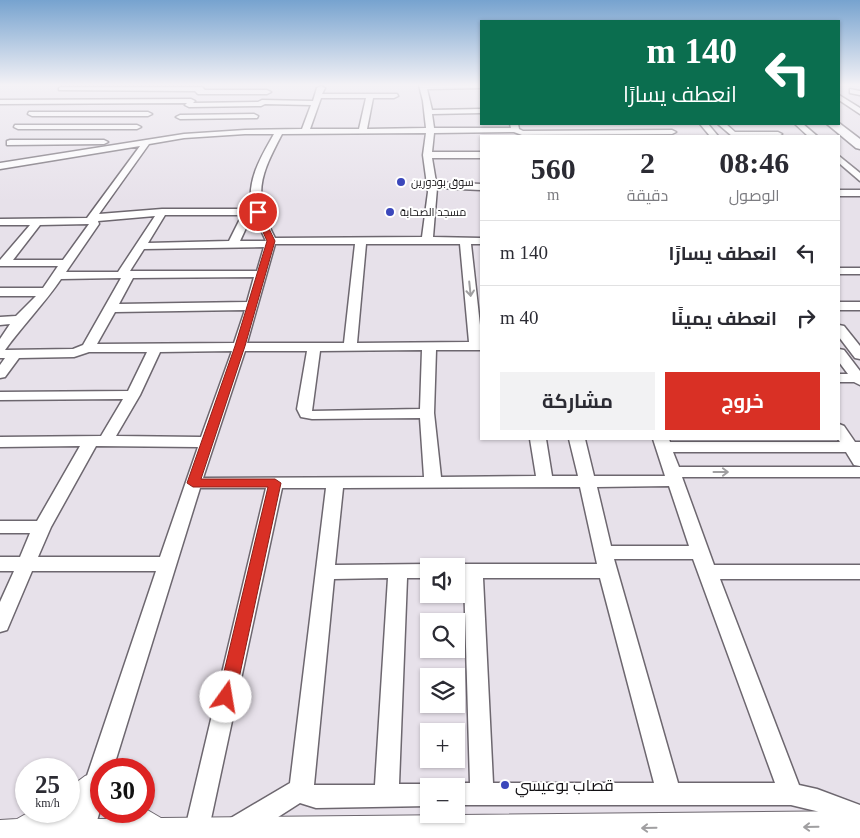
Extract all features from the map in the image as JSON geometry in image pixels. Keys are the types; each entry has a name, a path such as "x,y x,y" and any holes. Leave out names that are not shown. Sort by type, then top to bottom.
{"highway":[{"path":"834,125 860,145"}],"main road":[{"path":"80,812 90,800"},
{"path":"5,835 67,823"},
{"path":"80,823 158,833 584,834 860,826"},
{"path":"137,823 158,833"}],"street":[{"path":"0,166 10,143 24,124"},
{"path":"123,145 139,124"},
{"path":"246,130 249,124"},
{"path":"305,131 308,124"},
{"path":"362,131 364,124"},
{"path":"427,240 432,185 427,155 429,124"},
{"path":"705,125 713,135"},
{"path":"723,125 732,134 779,135"},
{"path":"768,125 779,135"},
{"path":"800,125 812,135"},
{"path":"10,143 137,127"},
{"path":"10,143 123,145 246,130 362,131 514,127 522,133 604,135 647,135 675,131"},
{"path":"233,245 250,214 257,180 267,155 280,131"},
{"path":"10,143 123,145"},
{"path":"0,348 20,320 46,292 68,263 93,221 146,143"},
{"path":"427,155 480,155"},
{"path":"840,160 860,178"},
{"path":"432,185 480,187"},
{"path":"840,193 860,193"},
{"path":"2,224 38,221 93,221 250,214"},
{"path":"250,214 270,242"},
{"path":"88,348 112,308 139,246 157,218"},
{"path":"2,263 38,221"},
{"path":"350,346 361,239"},
{"path":"139,246 233,245 361,239 480,241"},
{"path":"0,354 74,353 88,348 479,346 465,240"},
{"path":"108,758 193,483 240,346 270,242"},
{"path":"2,263 68,263"},
{"path":"840,272 860,271"},
{"path":"58,276 261,274"},
{"path":"0,292 46,292"},
{"path":"840,304 860,306"},
{"path":"112,308 252,306"},
{"path":"0,320 20,320"},
{"path":"840,330 860,355"},
{"path":"314,346 304,409 306,414 428,413"},
{"path":"0,624 42,527 99,441 133,395 156,347"},
{"path":"429,347 428,413 433,483"},
{"path":"0,374 15,354"},
{"path":"840,354 859,379"},
{"path":"840,378 859,379"},
{"path":"0,396 133,395"},
{"path":"840,430 855,447 860,461"},
{"path":"538,440 545,482"},
{"path":"577,440 607,562 669,793"},
{"path":"0,442 207,442"},
{"path":"791,794 700,552 662,443 855,447"},
{"path":"193,483 545,482 860,472"},
{"path":"196,832 275,483"},
{"path":"301,788 335,483"},
{"path":"0,527 42,527"},
{"path":"465,571 607,562 700,552"},
{"path":"0,564 168,564"},
{"path":"324,572 420,571"},
{"path":"386,796 398,572"},
{"path":"708,572 860,572"},
{"path":"465,583 482,794"},
{"path":"301,788 308,794 316,797 420,795"},
{"path":"231,832 301,788"},
{"path":"465,794 791,794 817,800 860,817"}],"place":[{"name":"سوق بودورين","path":"401,182"},
{"name":"مسجد الصحابة","path":"390,212"},
{"name":"قصاب بوعيسي","path":"505,785"}],"route":[{"path":"226,697 275,483 193,483 240,346 271,241 258,212"}]}
